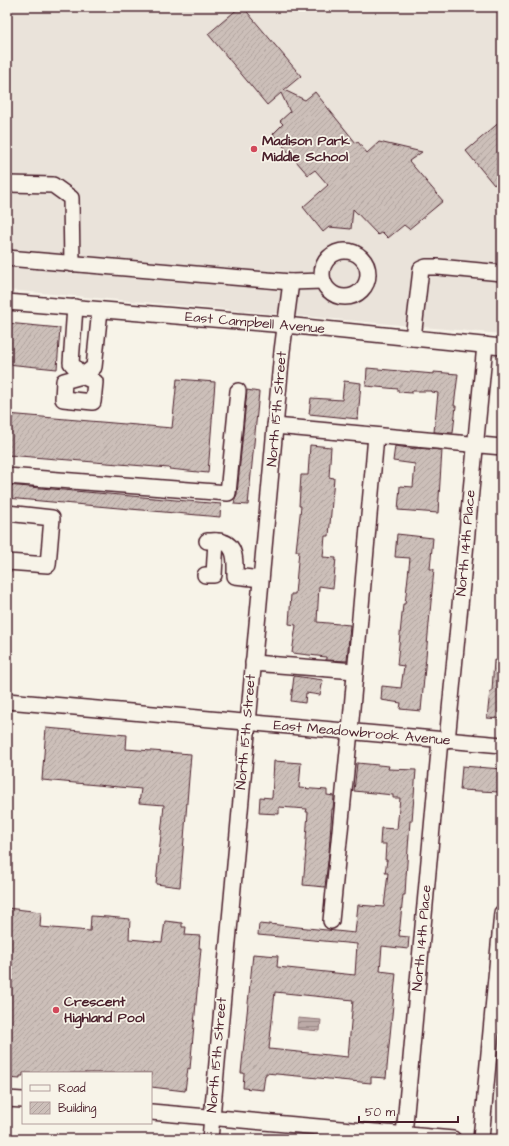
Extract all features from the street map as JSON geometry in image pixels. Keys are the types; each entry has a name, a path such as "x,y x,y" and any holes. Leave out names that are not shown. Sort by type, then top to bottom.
{"street":[{"path":"7,184 53,185 71,198 72,264"},
{"path":"7,258 291,282 323,281"},
{"path":"413,338 421,270 426,267 438,267 502,273"},
{"name":"North 15th Street","path":"210,1139 247,722 285,325 291,282"},
{"name":"East Campbell Avenue","path":"7,302 285,325 502,347"},
{"path":"75,308 71,363 82,376 94,367 100,310"},
{"name":"North 14th Place","path":"404,1135 485,345"},
{"path":"7,476 228,493 238,390"},
{"path":"275,426 502,447"},
{"path":"331,921 350,731 376,436"},
{"path":"7,513 52,518 48,565 7,562"},
{"path":"205,575 214,575 212,541 224,542 230,547 234,555 235,576 261,579"},
{"path":"253,663 355,671"},
{"name":"East Meadowbrook Avenue","path":"7,701 502,745"},
{"path":"482,1139 502,913"},
{"path":"7,1099 22,1100"},
{"path":"152,1112 453,1139"}],"shaded area":[{"name":"Madison Park Middle School","path":"7,7 502,7 502,334 7,290"},
{"path":"298,1018 321,1020 320,1031 297,1029"}],"building":[{"path":"240,7 243,7 301,76 284,90 305,100 315,92 356,143 358,142 367,153 379,142 422,152 409,161 443,201 409,229 404,225 388,238 382,232 378,235 353,209 351,229 329,227 323,232 303,207 328,185 315,170 308,175 273,134 283,124 280,121 290,112 281,93 267,105 208,34"},
{"path":"502,120 502,179 494,185 466,151"},
{"path":"7,323 60,328 57,369 7,364"},
{"path":"367,368 434,374 434,372 458,374 454,406 456,406 453,433 434,432 438,393 432,391 412,391 412,393 398,392 398,389 366,386"},
{"path":"177,379 215,382 208,473 169,468 7,455 7,414 172,428"},
{"path":"344,381 361,383 358,419 309,414 311,398 342,400"},
{"path":"247,390 259,392 248,505 234,504 237,494"},
{"path":"310,445 331,447 329,477 334,478 329,536 325,536 323,557 336,558 333,588 319,586 317,622 350,625 347,661 326,660 326,657 292,653 296,625 289,624 291,594 295,594 299,551 296,551 301,506 299,506 301,475 308,475"},
{"path":"395,446 416,449 442,450 438,513 398,510 400,486 413,487 415,464 393,461"},
{"path":"7,485 221,504 220,517 7,498"},
{"path":"397,534 433,538 430,569 434,569 421,711 400,709 401,703 381,700 382,686 401,688 404,666 397,665 403,604 405,604 410,558 395,557"},
{"path":"494,660 502,661 502,719 487,718 490,691 492,691"},
{"path":"294,676 323,680 320,695 306,693 305,703 291,701"},
{"path":"46,728 127,735 126,749 191,754 180,887 156,884 164,805 139,803 141,789 42,780"},
{"path":"274,761 301,763 299,788 327,790 327,795 334,796 325,887 303,885 306,852 307,809 279,807 279,814 259,813 260,797 272,798"},
{"path":"357,763 389,766 388,769 416,770 412,821 410,821 405,895 403,895 399,936 409,937 408,949 382,946 380,971 396,973 386,1078 371,1077 371,1083 266,1073 263,1090 243,1088 244,1073 241,1073 253,954 278,956 277,967 355,975 357,944 258,935 259,924 355,933 358,905 384,907 388,873 385,873 387,860 385,860 386,844 380,844 381,828 397,829 400,798 393,798 393,795 354,791","holes":["275,992 353,1000 348,1057 269,1049"]},
{"path":"462,766 502,769 499,792 460,790"},
{"path":"7,908 41,912 40,927 90,931 91,916 130,919 129,939 162,942 165,921 182,923 182,927 186,927 185,935 200,936 199,948 201,948 190,1069 188,1068 185,1091 152,1087 152,1072 22,1072 20,1079 7,1078"}],"place":[{"name":"Madison Park Middle School","path":"254,149"},
{"name":"Crescent Highland Pool","path":"56,1010"}]}
